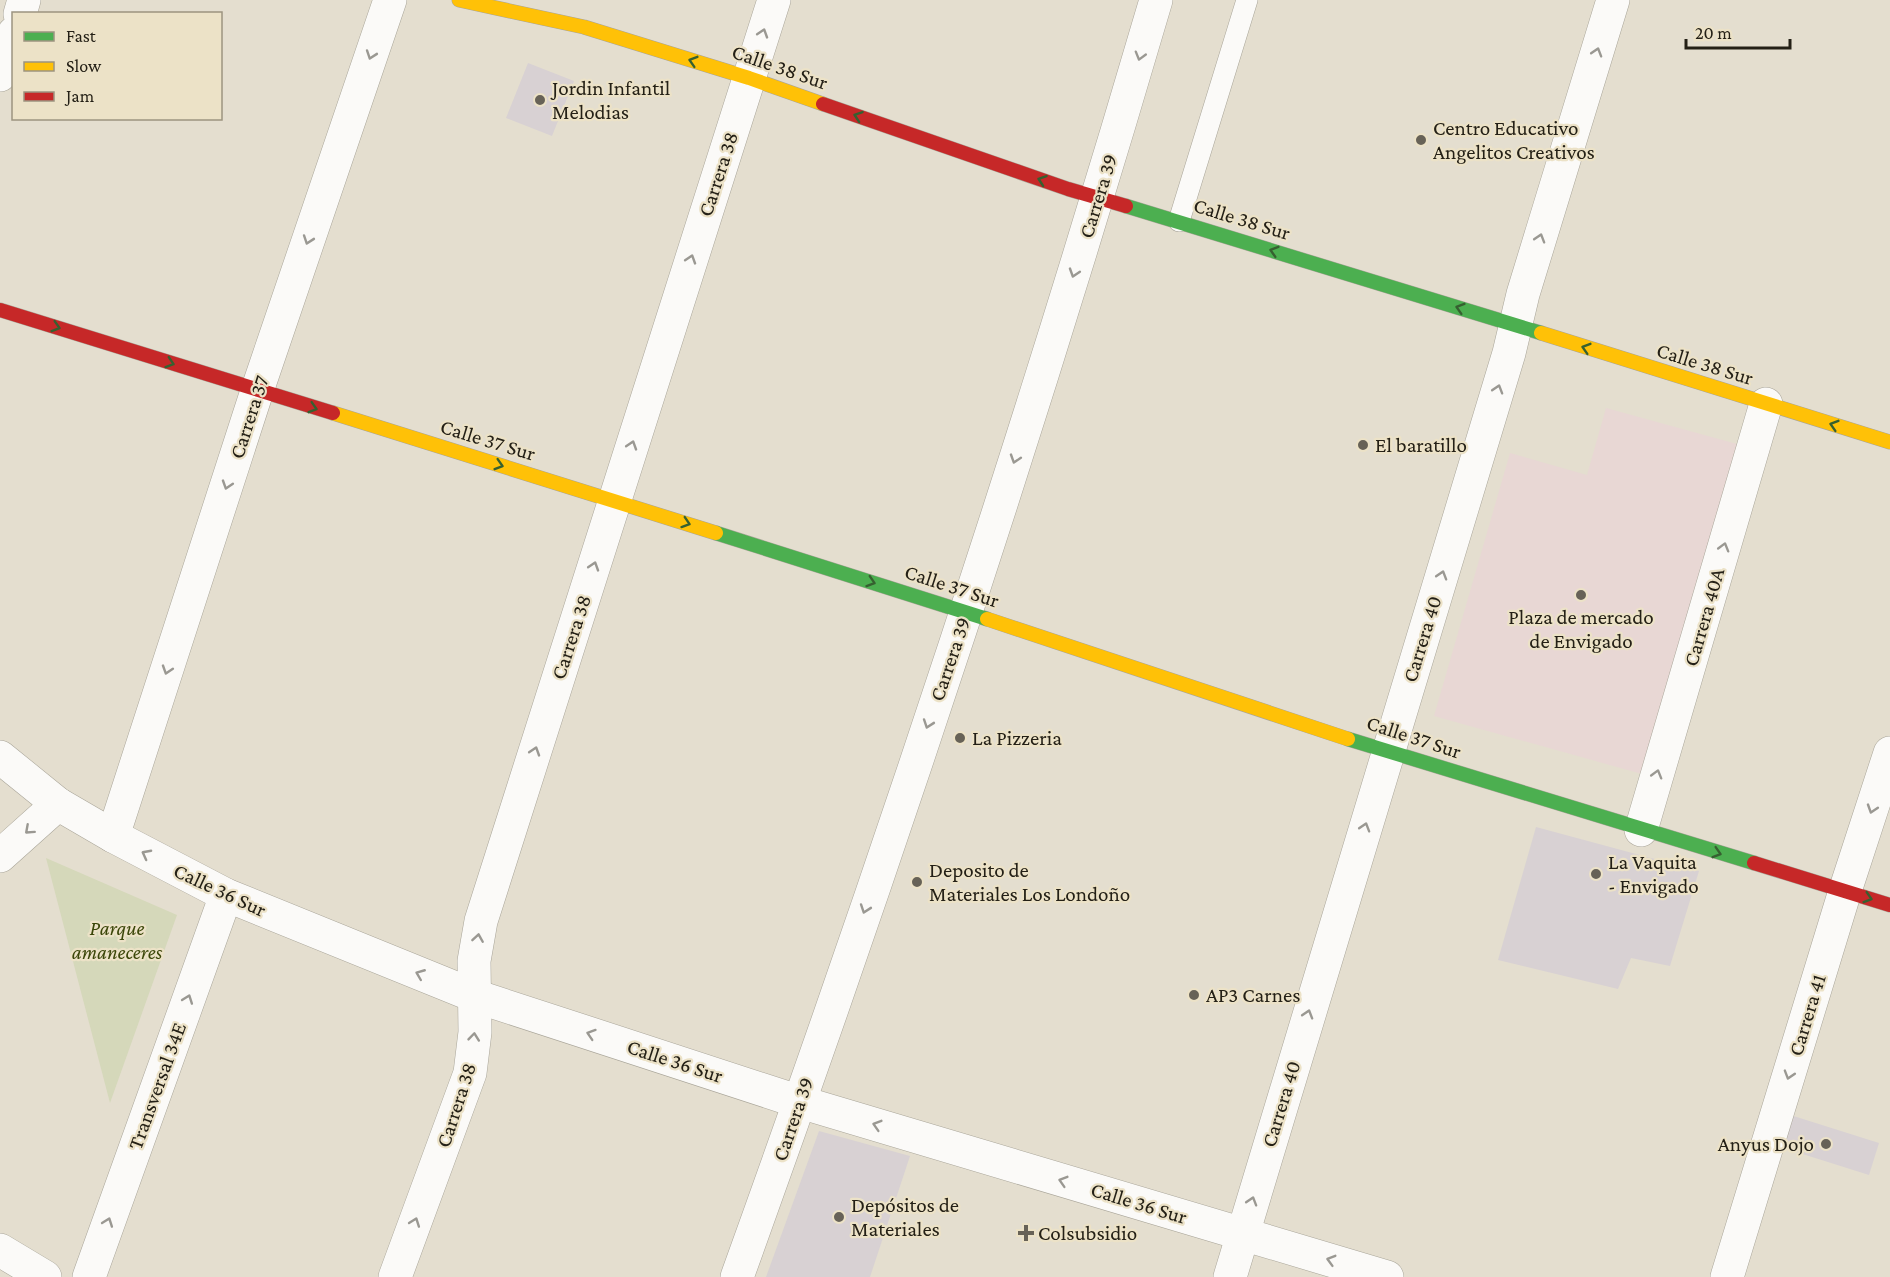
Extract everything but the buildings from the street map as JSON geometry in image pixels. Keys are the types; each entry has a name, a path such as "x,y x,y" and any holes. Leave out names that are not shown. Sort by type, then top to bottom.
{"main road":[{"name":"Calle 38 Sur","path":"459,0 584,27 749,78 1068,189 1179,221 1890,442"},
{"name":"Calle 38 Sur","path":"524,0 584,27"},
{"name":"Calle 37 Sur","path":"0,310 614,500 966,612 1388,752 1890,905"}],"street":[{"name":"Carrera 37","path":"113,836 257,391 390,0"},
{"name":"Carrera 38","path":"395,1277 470,1073 476,1032 474,961 481,921 774,0"},
{"name":"Carrera 39","path":"736,1277 800,1102 966,612 1098,197 1156,0"},
{"name":"Carrera 40","path":"1230,1277 1241,1234 1613,0"},
{"path":"0,75 12,39"},
{"name":"Carrera 40A","path":"1641,830 1766,404"},
{"name":"Carrera 41","path":"1727,1277 1845,891 1890,753"},
{"name":"Calle 36 Sur","path":"0,757 58,804 225,895 475,996 800,1102 1387,1277"},
{"path":"0,856 58,804"},
{"name":"Transversal 34E","path":"89,1277 225,895"},
{"path":"0,1250 45,1277"}],"lane":[{"path":"1179,221 1246,0"}],"shaded area":[{"name":"Plaza de mercado de Envigado","path":"1606,408 1737,444 1642,774 1434,716 1510,453 1587,475"}],"green space":[{"name":"Parque amaneceres","path":"46,858 177,915 110,1103"}],"traffic: fast":[{"path":"1126,206 1541,333"},
{"path":"716,533 987,619"},
{"path":"1348,739 1754,863"}],"traffic: slow":[{"path":"459,0 584,27 749,78 823,104"},
{"path":"1541,333 1890,442"},
{"path":"333,413 716,533"},
{"path":"987,619 1348,739"}],"traffic: jam":[{"path":"823,104 1068,189 1126,206"},
{"path":"0,310 333,413"},
{"path":"1754,863 1890,905"}],"place":[{"name":"Jordin Infantil Melodias","path":"540,100"},
{"name":"Centro Educativo Angelitos Creativos","path":"1421,140"},
{"name":"El baratillo","path":"1363,445"},
{"name":"Plaza de mercado de Envigado","path":"1581,595"},
{"name":"La Pizzeria","path":"960,738"},
{"name":"La Vaquita - Envigado","path":"1596,874"},
{"name":"Deposito de Materiales Los Londoño","path":"917,882"},
{"name":"AP3 Carnes","path":"1194,995"},
{"name":"Anyus Dojo","path":"1826,1144"},
{"name":"Depósitos de Materiales","path":"839,1217"},
{"name":"Colsubsidio","path":"1026,1233"}]}
